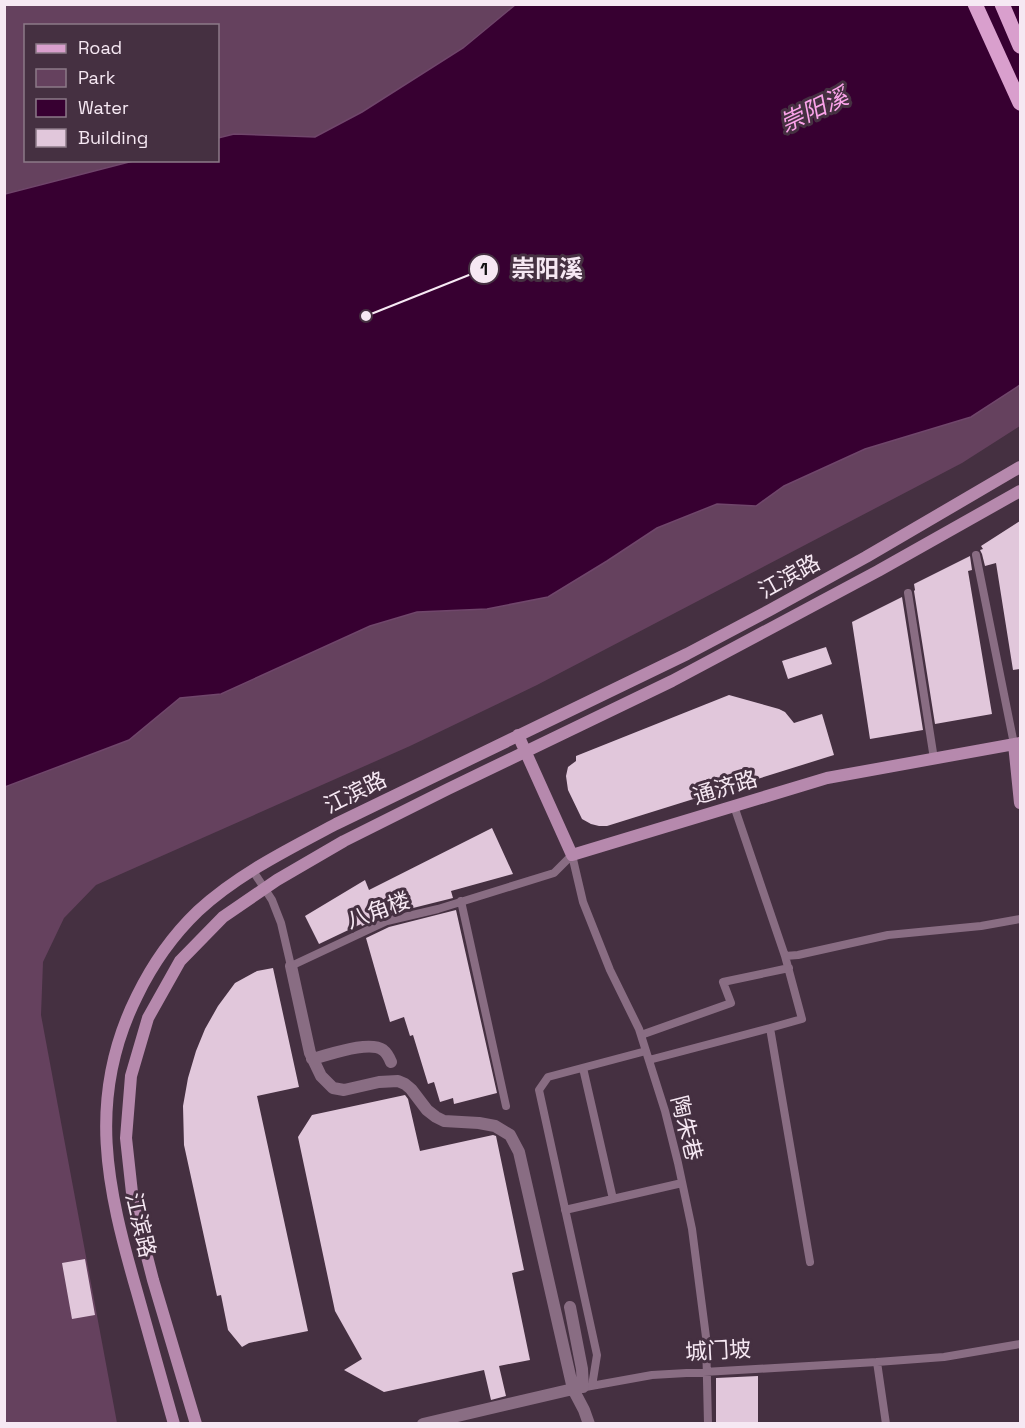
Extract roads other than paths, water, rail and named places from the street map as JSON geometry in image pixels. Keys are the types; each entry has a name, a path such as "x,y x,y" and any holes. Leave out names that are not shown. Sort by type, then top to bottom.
{"main road":[{"path":"975,4 1020,103"},
{"path":"1002,4 1020,46"},
{"name":"江滨路","path":"174,1424 113,1204 105,1137 106,1099 112,1062 124,1021 143,983 174,937 198,911 239,879 336,824 687,654 866,557 1020,467"},
{"name":"江滨路","path":"196,1424 153,1280 133,1202 126,1138 131,1076 148,1017 180,961 223,917 264,889 344,842 682,676 878,571 1020,490"},
{"path":"518,735 572,855"},
{"path":"1017,744 1020,803"},
{"name":"通济路","path":"572,855 827,778 1017,744"}],"street":[{"path":"291,966 312,1059 321,1076 333,1088 344,1090 379,1082 398,1081 411,1089 427,1110 444,1121 495,1126 510,1136 519,1152 583,1387"},
{"path":"312,1059 358,1047 376,1046 385,1051 391,1062"},
{"path":"570,1307 582,1369 584,1410 589,1424"},
{"name":"城门坡","path":"423,1424 583,1387"}],"lane":[{"path":"976,555 1017,744"},
{"path":"908,594 934,759"},
{"path":"583,1387 597,1355 539,1090 548,1077 802,1019 789,968 734,806"},
{"name":"八角楼","path":"291,966 387,921 554,873 572,855"},
{"name":"陶朱巷","path":"572,855 583,902 610,970 641,1035 665,1111 692,1229 706,1337 708,1424"},
{"path":"253,871 272,900 281,923 291,966"},
{"path":"461,901 506,1106"},
{"path":"785,956 888,935 981,926 1020,919"},
{"path":"641,1035 731,1003 723,982 789,968"},
{"path":"770,1028 810,1262"},
{"path":"583,1068 614,1199"},
{"path":"565,1210 682,1183"},
{"name":"城门坡","path":"583,1387 652,1375 877,1362 944,1356 1020,1344"},
{"path":"877,1362 886,1424"}],"water":[{"path":"515,5 1020,5 1020,385 971,417 865,449 784,486 756,506 717,504 657,528 548,597 487,609 417,612 370,626 221,694 180,698 129,740 5,787 5,194 129,162 219,162 219,138 234,134 315,137 362,112 463,48"}],"place":[{"name":"崇阳溪","path":"366,316"}]}
